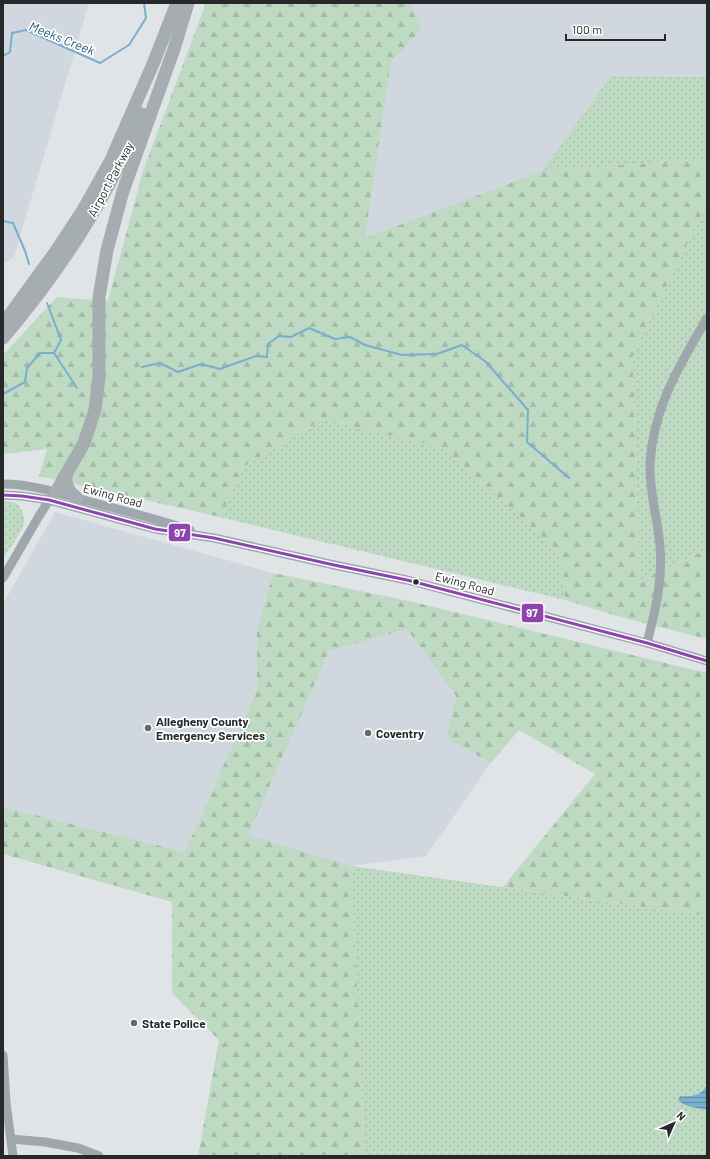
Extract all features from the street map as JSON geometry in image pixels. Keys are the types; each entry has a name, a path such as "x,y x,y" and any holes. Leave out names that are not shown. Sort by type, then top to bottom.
{"highway":[{"name":"Airport Parkway","path":"3,324 39,275 83,210 110,162 153,64 177,3"},
{"name":"Airport Parkway","path":"3,338 31,305 66,255 92,214 117,168 139,122 188,3"},
{"path":"52,496 84,443 95,410 99,377 99,297 104,262 116,211 174,49 188,3"},
{"path":"3,315 39,275"},
{"path":"66,475 67,486 72,494 77,498"}],"street":[{"path":"647,643 659,595 661,573 659,538 652,494 650,468 654,431 672,380 707,318"},
{"name":"Ewing Road","path":"3,484 22,486 155,529 214,538 407,580 647,643 707,661"},
{"name":"Ewing Road","path":"3,495 77,498 158,519 214,538"},
{"path":"3,578 52,496"},
{"path":"3,1055 6,1103 13,1156"},
{"path":"11,1139 45,1142 78,1148 99,1156"}],"shaded area":[{"path":"3,3 89,3 14,257 3,264"},
{"path":"410,3 707,3 707,77 611,76 542,171 365,238 391,62 421,30"},
{"path":"55,512 273,573 257,632 257,690 185,852 3,807 3,604"},
{"path":"407,629 456,696 446,738 491,763 426,856 351,866 247,835 329,651"}],"green space":[{"path":"206,3 410,3 421,30 391,62 365,238 542,171 707,159 707,203 633,355 639,582 707,549 707,639 624,618 565,600 559,552 445,449 323,419 243,467 220,517 39,476 47,449 3,454 3,355 57,297 108,301 143,171"},
{"path":"611,76 707,77 707,159 542,171"},
{"path":"707,203 707,549 639,582 633,355"},
{"path":"323,419 445,449 559,552 565,600 220,517 243,467"},
{"path":"3,502 12,502 19,506 24,523 3,559"},
{"path":"273,573 409,601 707,673 707,916 503,887 595,774 519,730 491,763 446,738 456,696 407,629 329,651 248,835 351,866 365,1156 198,1156 219,1040 172,993 172,902 3,854 3,807 185,852 257,690 257,632"},
{"path":"351,866 707,916 707,1156 365,1156"}],"water":[{"path":"707,1085 707,1110 687,1106 678,1100 680,1096 692,1096 699,1094"}],"waterway":[{"name":"Meeks Creek","path":"3,56 10,52 12,33 26,30 100,63 129,45 146,18 144,3"},
{"name":"Meeks Creek","path":"3,221 13,223 29,264"},
{"name":"Meeks Creek","path":"3,394 25,382 27,368 40,353 54,353 61,340 47,303"},
{"path":"142,367 160,363 178,372 201,364 220,369 256,356 267,357 268,344 279,336 291,337 309,328 335,339 350,337 365,345 402,355 437,354 462,345 486,362 528,410 527,442 569,478"},
{"path":"54,353 77,388"}],"transit line":[{"name":"97","path":"3,495 49,500 155,529 214,538 407,580 647,643 707,661"}],"place":[{"name":"Allegheny County Emergency Services","path":"148,728"},
{"name":"Coventry","path":"368,733"},
{"name":"State Police","path":"134,1023"}]}
